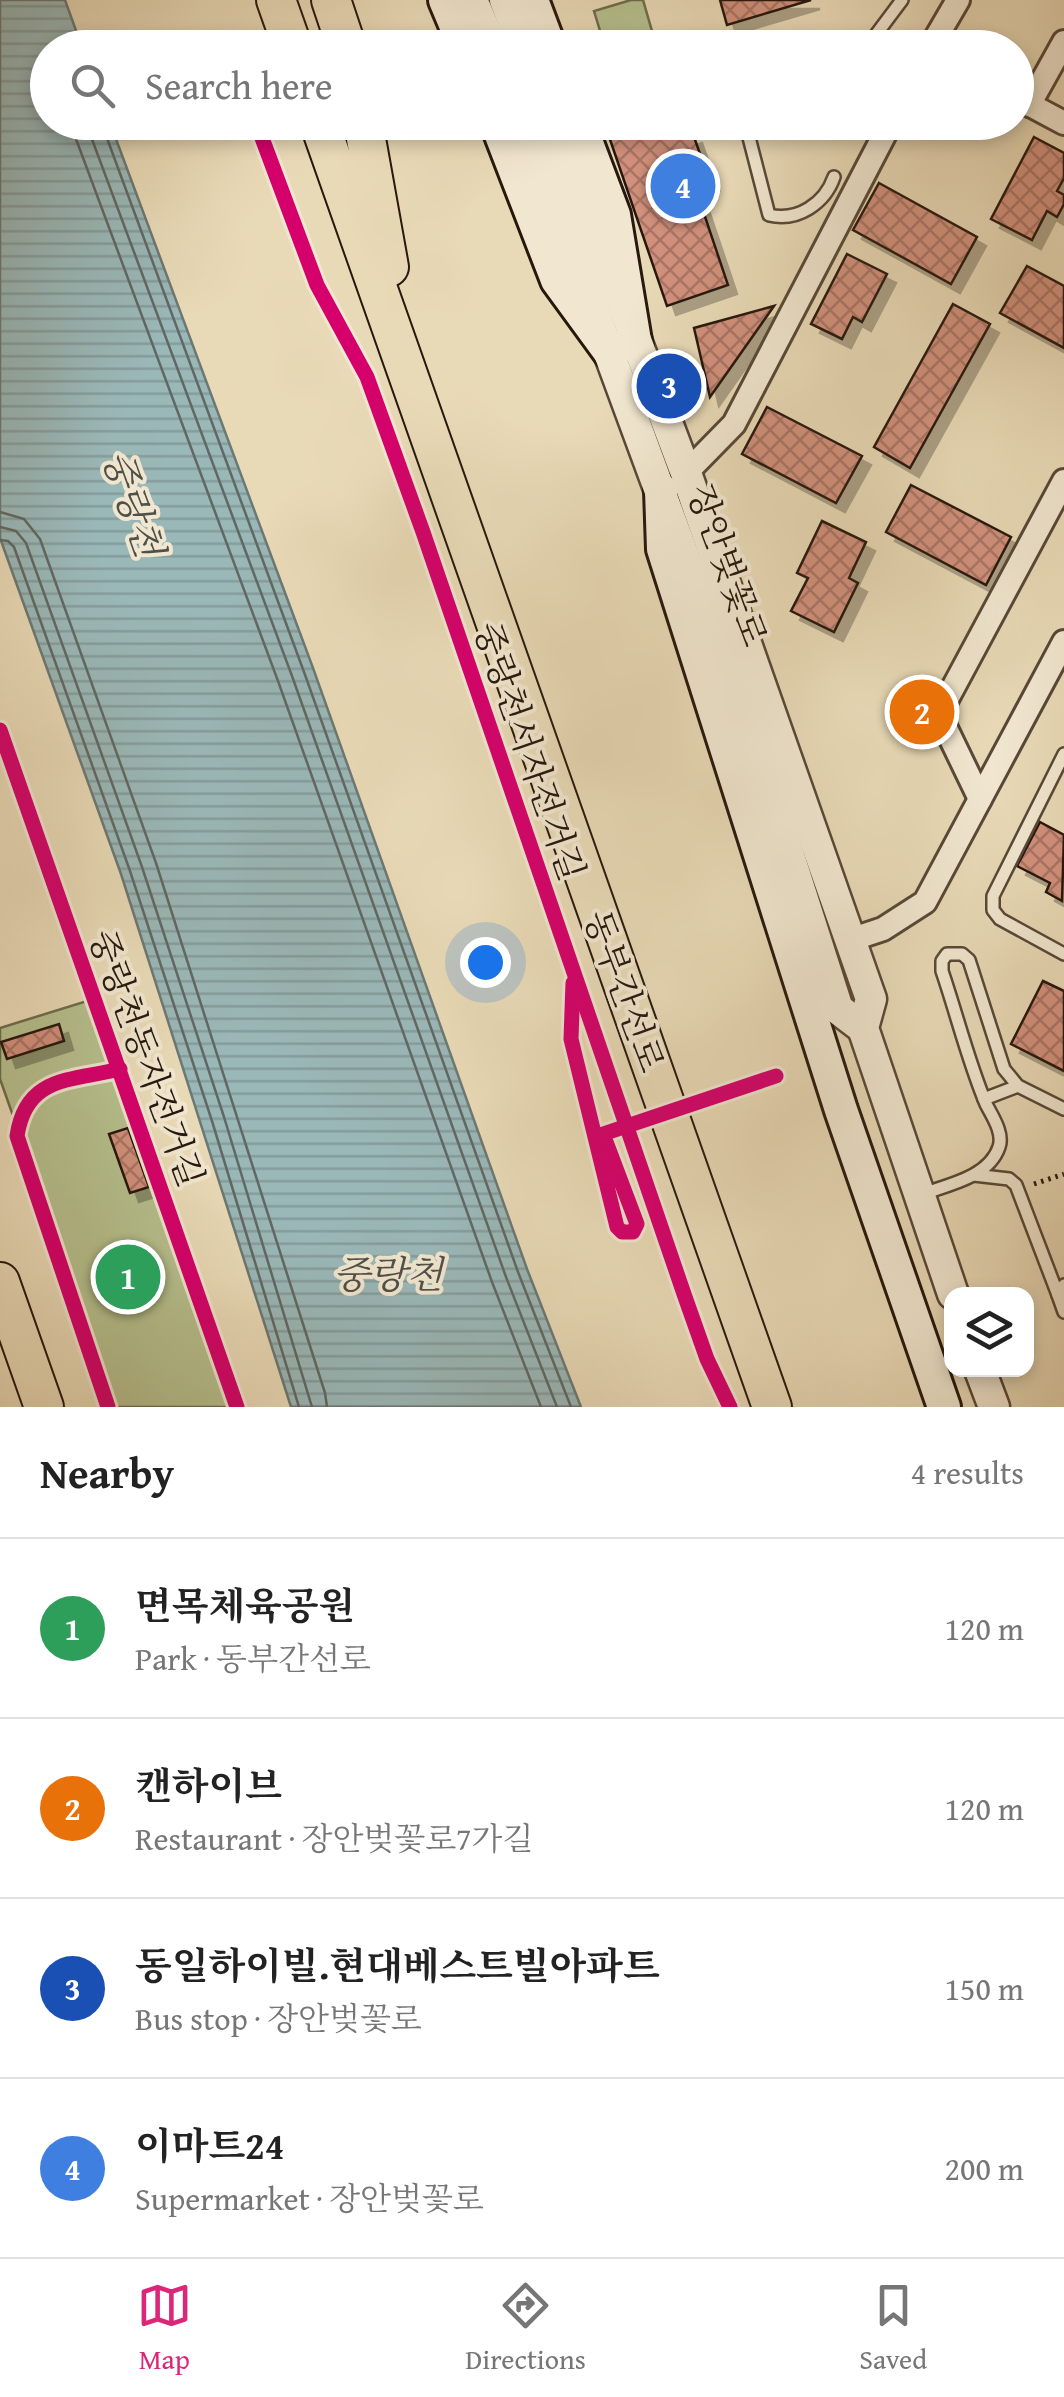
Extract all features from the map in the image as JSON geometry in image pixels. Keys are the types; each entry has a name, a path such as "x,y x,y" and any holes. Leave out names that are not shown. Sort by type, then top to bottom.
{"highway":[{"path":"276,0 287,30"},
{"path":"331,0 341,30"},
{"name":"동부간선로","path":"325,140 772,1407"},
{"path":"366,140 410,382"},
{"path":"0,1282 44,1407"}],"main road":[{"path":"445,0 458,30"},
{"path":"532,0 543,30"},
{"path":"503,140 557,280 624,350"},
{"path":"586,140 614,215 624,350"},
{"path":"674,481 664,549 841,1110 944,1407"}],"street":[{"path":"472,0 486,30"},
{"path":"505,0 517,30"},
{"path":"940,30 958,0"},
{"path":"1034,84 1064,42"},
{"path":"1034,107 1064,123"},
{"name":"장안벚꽃로","path":"532,140 624,350 850,940 871,998 863,1028 950,1287"},
{"name":"장안벚꽃로","path":"560,140 624,350"},
{"path":"674,481 734,424 882,140"},
{"name":"장안벚꽃로","path":"674,481 838,1009 863,1028"},
{"path":"980,799 939,714 1064,482"},
{"path":"850,940 883,929 926,902 1064,642"},
{"path":"983,1377 994,1407"}],"lane":[{"path":"880,30 902,0"},
{"path":"750,140 769,215 778,217 814,207 826,196 834,177"},
{"path":"1064,754 993,896 994,910 1000,919 1064,954"},
{"path":"917,1196 974,1175 992,1159 1000,1144 1000,1133 984,1099 942,971 947,954 962,954 969,960 1004,1069 1018,1086 1064,1110"},
{"path":"984,1099 1018,1086"},
{"path":"974,1175 1009,1179 1016,1185 1061,1290 1064,1312"}],"path":[{"path":"1030,1185 1064,1174"}],"green space":[{"path":"643,0 652,30 600,30 594,11"},
{"path":"87,1001 133,1122 230,1407 116,1407 0,1079 0,1028"}],"water":[{"name":"중랑천","path":"0,0 65,0 76,30 30,30 30,140 116,140 313,668 527,1269 581,1407 291,1407 121,874 0,538"}],"building":[{"path":"720,0 811,0 727,25"},
{"path":"1034,137 1064,153 1064,178 1057,191 1064,195 1064,204 1057,217 1047,211 1032,240 991,219"},
{"path":"610,140 695,140 710,182 695,187 728,285 667,306"},
{"path":"879,183 977,237 951,284 853,230"},
{"path":"847,254 887,274 862,322 853,317 842,339 811,324"},
{"path":"1027,266 1064,286 1064,348 1000,313"},
{"path":"953,304 990,324 910,468 874,447"},
{"path":"774,306 710,397 694,328"},
{"path":"767,407 862,456 836,503 742,454"},
{"path":"911,485 1011,537 986,585 886,532"},
{"path":"822,521 866,542 849,578 858,583 834,632 791,611 808,578 797,573"},
{"path":"1040,822 1064,835 1062,901 1046,892 1050,883 1017,866"},
{"path":"1043,981 1064,991 1064,1071 1011,1044"},
{"path":"59,1024 64,1041 7,1059 1,1042"},
{"path":"128,1128 149,1187 130,1193 109,1134"}],"cycle path":[{"name":"중랑천서자전거길","path":"263,140 317,285 367,377 684,1294 707,1359 730,1407"},
{"name":"중랑천동자전거길","path":"0,730 237,1407"},
{"path":"573,983 571,1039 617,1227 622,1232 633,1232 637,1224 603,1134 776,1076"},
{"name":"중랑천동자전거길","path":"108,1407 17,1136 22,1116 41,1091 69,1079 120,1069"}],"place":[{"name":"이마트24","path":"683,186"},
{"name":"동일하이빌.현대베스트빌아파트","path":"669,386"},
{"name":"캔하이브","path":"922,712"},
{"name":"면목체육공원","path":"128,1277"}]}
